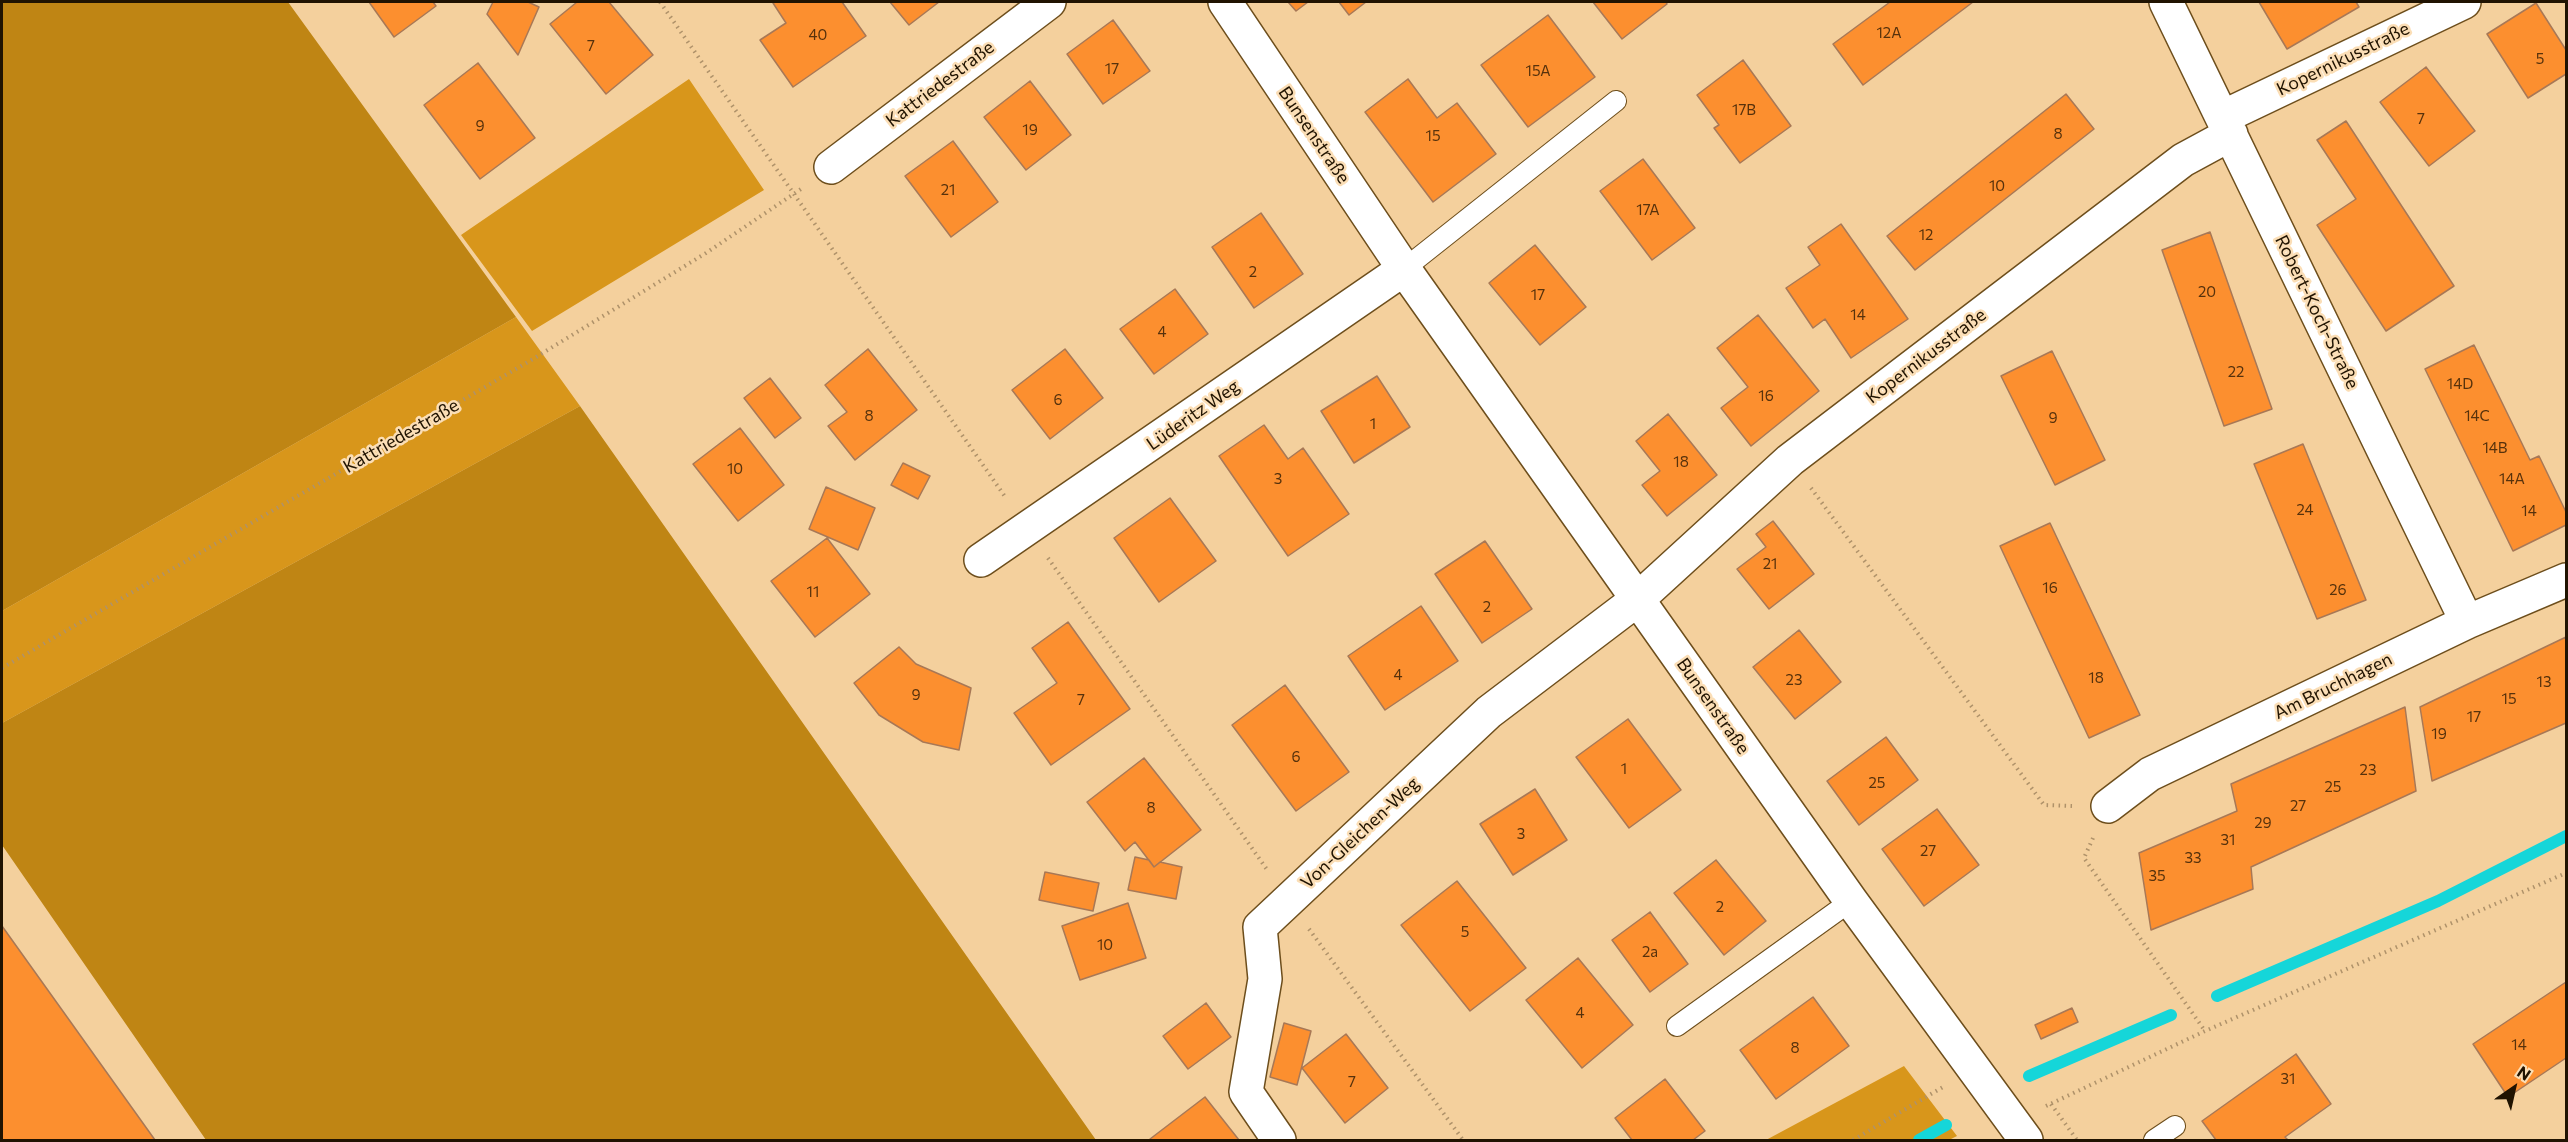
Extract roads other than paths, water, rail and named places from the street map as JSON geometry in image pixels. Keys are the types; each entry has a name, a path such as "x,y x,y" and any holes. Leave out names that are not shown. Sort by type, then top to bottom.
{"street":[{"name":"Kattriedestraße","path":"831,167 1049,2"},
{"name":"Bunsenstraße","path":"1225,2 1404,269 1851,901 2020,1132"},
{"name":"Robert-Koch-Straße","path":"2166,2 2467,622"},
{"name":"Kopernikusstraße","path":"1638,599 1790,460 2227,125 2464,2"},
{"name":"Lüderitz Weg","path":"981,560 1404,269"},
{"name":"Am Bruchhagen","path":"2108,806 2150,774 2467,622 2566,580"},
{"name":"Von-Gleichen-Weg","path":"1279,1140 1246,1092 1265,980 1260,927 1489,712 1638,599"}],"lane":[{"path":"1404,269 1616,101"},
{"path":"1677,1026 1851,901"},
{"path":"2154,1140 2175,1126"}],"waterway":[{"path":"2217,996 2438,901 2566,836"},
{"path":"2029,1076 2171,1015"},
{"path":"1919,1140 1946,1125"}]}
